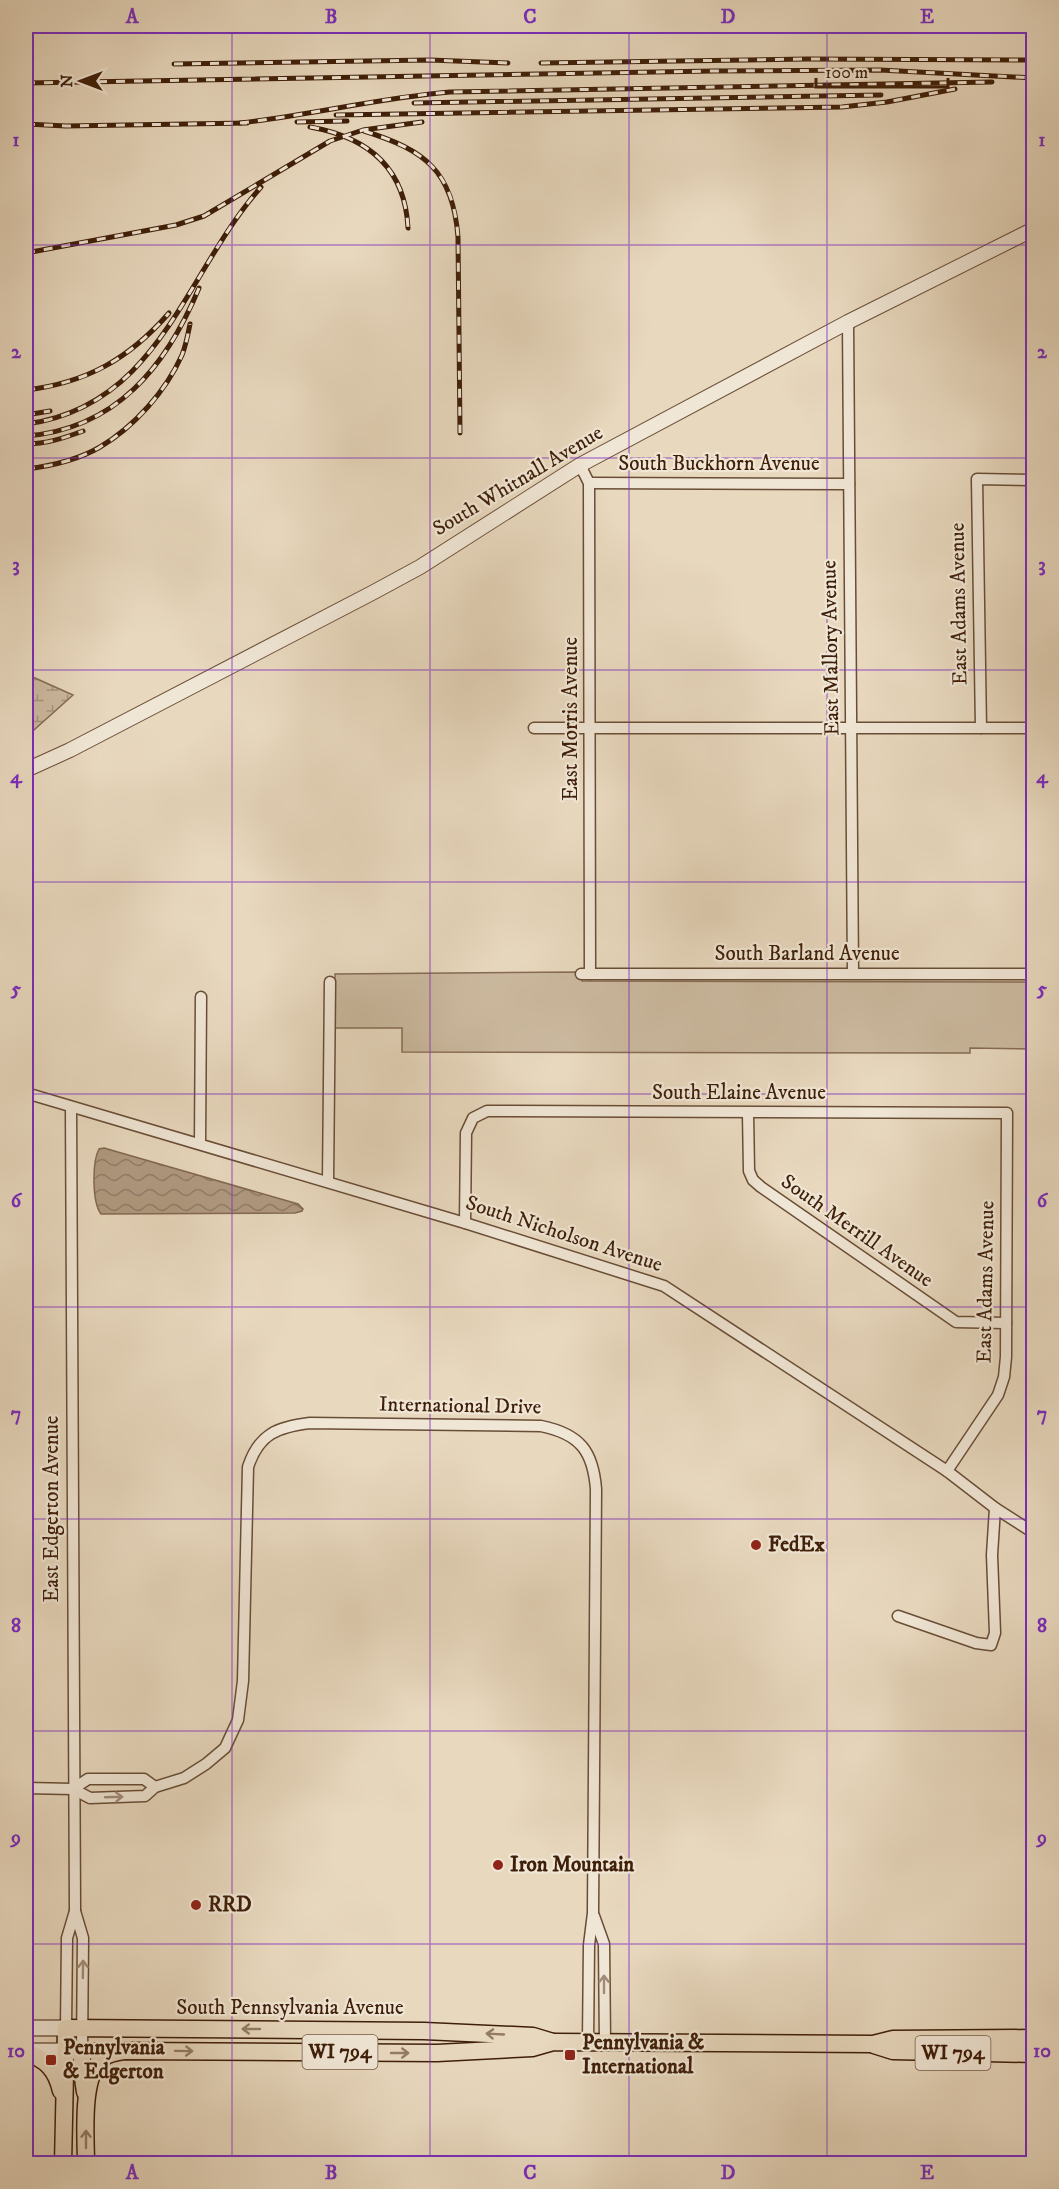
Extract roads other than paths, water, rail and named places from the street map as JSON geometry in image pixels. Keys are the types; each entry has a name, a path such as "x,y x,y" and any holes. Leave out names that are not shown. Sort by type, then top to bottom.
{"main road":[{"name":"South Pennsylvania Avenue","path":"26,2028 424,2031 533,2036 553,2042"},
{"path":"63,2163 64,2105 74,2051 74,2028"},
{"name":"South Pennsylvania Avenue","path":"26,2051 420,2053 532,2048 553,2042 873,2044 893,2039 1034,2038"},
{"name":"South Pennsylvania Avenue","path":"873,2044 893,2051 1034,2054"},
{"path":"26,2051 40,2057 50,2066 58,2080 64,2105"},
{"path":"74,2051 82,2072 86,2098"},
{"name":"WI 794","path":"86,2163 86,2098 92,2077 100,2061 110,2054 125,2051"}],"street":[{"name":"South Whitnall Avenue","path":"26,770 101,734 390,584 486,526 580,465 848,322 1034,229"},
{"name":"East Mallory Avenue","path":"848,322 853,973"},
{"name":"East Morris Avenue","path":"580,465 589,483 591,728 586,974"},
{"name":"East Adams Avenue","path":"981,728 977,479 1034,480"},
{"name":"South Buckhorn Avenue","path":"589,483 849,484"},
{"path":"534,728 1034,728"},
{"name":"South Barland Avenue","path":"586,974 1034,974"},
{"path":"328,1182 330,982"},
{"path":"200,1144 201,997"},
{"name":"South Nicholson Avenue","path":"26,1093 465,1223 664,1286 947,1471 995,1508 1034,1533"},
{"name":"East Edgerton Avenue","path":"71,1107 73,1789 75,1911 83,1938 74,2028"},
{"name":"South Elaine Avenue","path":"465,1223 466,1133 472,1118 487,1112 1007,1113"},
{"name":"South Merrill Avenue","path":"748,1113 748,1171 761,1187 956,1322 1006,1323"},
{"name":"East Adams Avenue","path":"947,1471 998,1395 1004,1377 1007,1113"},
{"name":"International Drive","path":"73,1789 90,1798 145,1796 155,1787 184,1778 221,1753 232,1736 238,1720 243,1681 246,1480 252,1456 259,1443 276,1431 292,1425 310,1423 541,1426 570,1436 586,1451 592,1464 596,1490 593,1913 589,1945 588,2042"},
{"path":"898,1616 976,1643 992,1646 995,1633 992,1554 995,1508"},
{"path":"26,1788 73,1789 88,1779 144,1779 155,1787"},
{"name":"East Edgerton Avenue","path":"74,2028 67,1938 75,1911"},
{"name":"International Drive","path":"593,1913 604,1944 605,2042"}],"water":[{"path":"104,1148 298,1204 303,1209 295,1213 101,1214 96,1201 94,1172 99,1149"}],"railway":[{"path":"541,63 807,59 1034,60"},
{"path":"174,64 430,60 508,63"},
{"path":"26,83 880,70 1034,78"},
{"path":"240,123 397,98 450,92 992,82"},
{"path":"336,115 842,107 887,102 955,89"},
{"path":"414,103 881,95"},
{"path":"297,122 347,121"},
{"path":"26,253 176,225 204,216 330,141 363,130 422,122"},
{"path":"26,124 66,126 247,123"},
{"path":"310,127 349,138 379,158 391,172 399,188 408,228"},
{"path":"364,131 404,146 419,155 432,166 450,195 458,237 460,433"},
{"path":"26,424 71,412 108,392 139,364 165,331 234,221 261,187"},
{"path":"26,436 58,431 86,421 112,407 134,389 171,343 199,288"},
{"path":"26,390 68,381 105,366 138,343 169,313"},
{"path":"26,469 55,464 83,455 113,439 137,419 158,395 175,368 182,355 190,324"},
{"path":"26,415 50,411"},
{"path":"26,444 55,440 83,431"}],"place":[{"name":"FedEx","path":"756,1545"},
{"name":"Iron Mountain","path":"498,1865"},
{"name":"RRD","path":"196,1905"},
{"name":"Pennylvania & International","path":"570,2055"},
{"name":"Pennylvania & Edgerton","path":"51,2060"}]}
